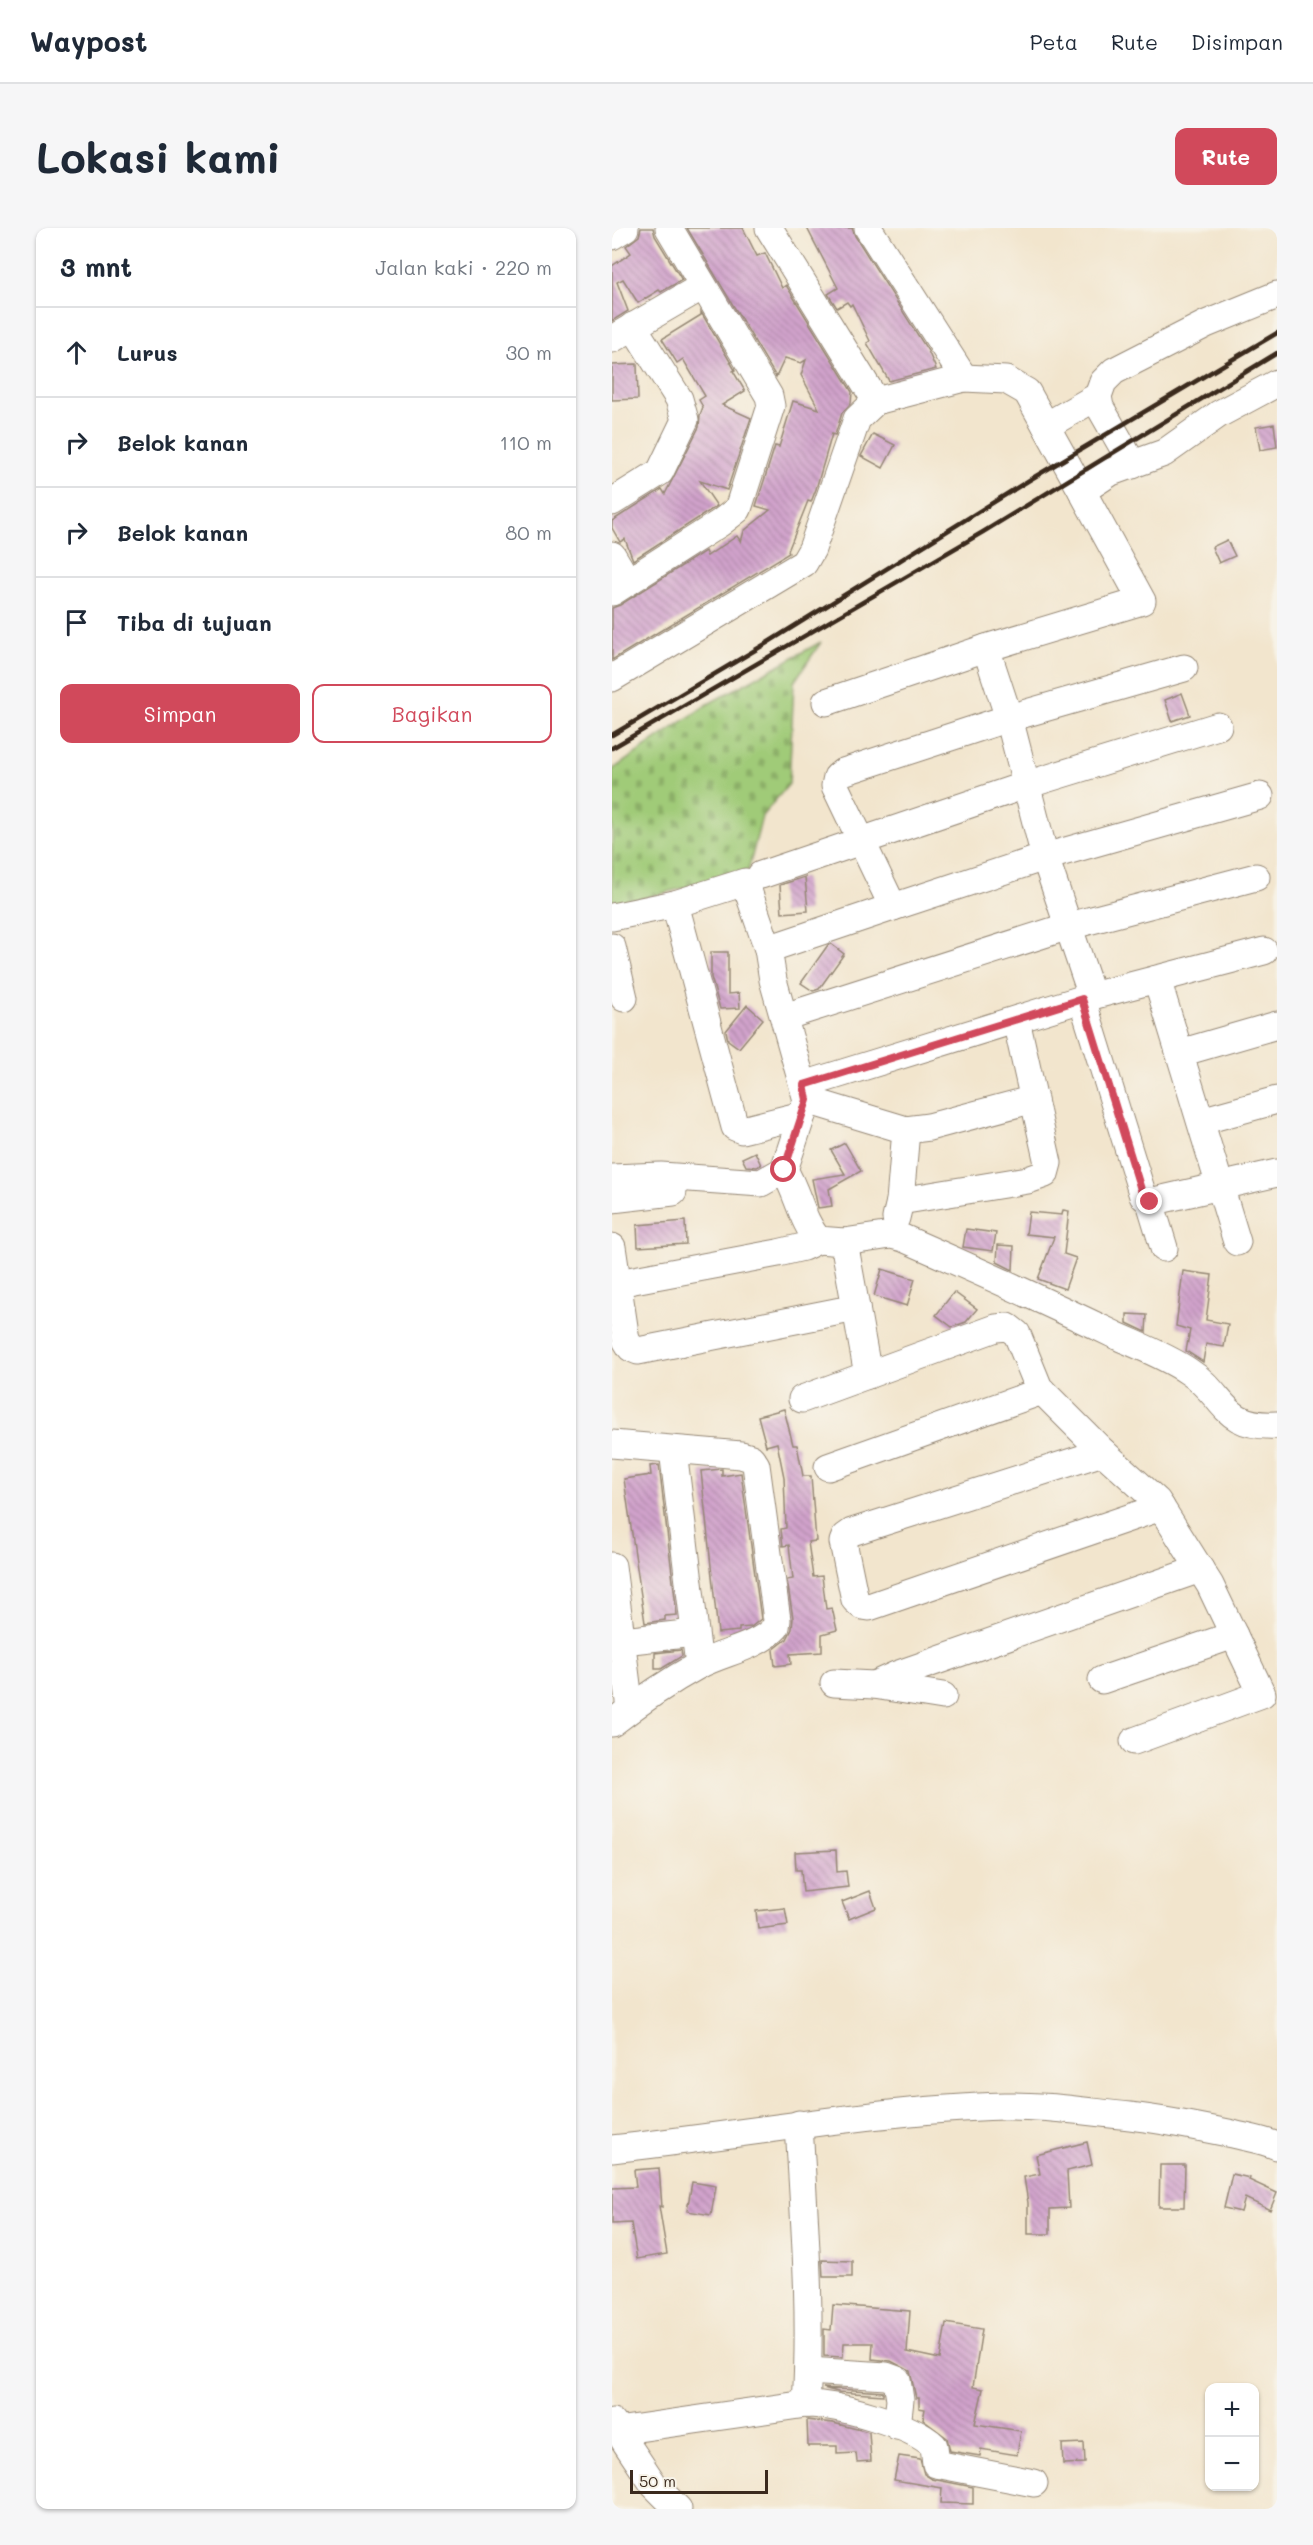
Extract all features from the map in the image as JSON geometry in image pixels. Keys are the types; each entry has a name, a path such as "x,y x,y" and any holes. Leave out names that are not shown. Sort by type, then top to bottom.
{"street":[{"path":"612,236 625,228"},
{"path":"612,555 620,587 738,509 771,406 769,396 669,228"},
{"path":"868,228 964,378"},
{"path":"775,230 876,401"},
{"path":"612,502 660,472 685,420 679,399 622,333 703,286"},
{"path":"1070,412 1114,371 1206,324 1277,295"},
{"path":"612,678 804,563 812,549 857,418 876,401 964,378 1006,380 1070,412 1100,407 1104,479"},
{"path":"1104,479 1164,453 1219,414 1277,383"},
{"path":"826,702 986,648 1142,601 1104,479 1070,412"},
{"path":"986,648 1009,718 1046,857 1069,926 1143,1196 1150,1202 1164,1248"},
{"path":"893,907 836,786 837,777 843,772 1009,718 1184,668"},
{"path":"761,875 1026,785 1218,726"},
{"path":"768,949 1046,857 1260,796"},
{"path":"784,1017 1069,926 1256,877"},
{"path":"612,917 675,904 745,882 768,949 773,980 804,1100 784,1170 761,1183 612,1199"},
{"path":"675,904 735,1127 738,1130 804,1100 1016,1020 1087,998 1264,951"},
{"path":"612,947 624,998"},
{"path":"1157,979 1237,1242"},
{"path":"900,1201 1028,1180 1045,1174 1048,1164 1016,1020"},
{"path":"1180,1053 1277,1025"},
{"path":"804,1100 906,1130 929,1127 1034,1099"},
{"path":"1201,1121 1277,1100"},
{"path":"891,1235 900,1201 906,1130"},
{"path":"784,1170 794,1188 804,1221 831,1241 856,1308 868,1375"},
{"path":"1150,1202 1277,1173"},
{"path":"612,1178 661,1176 761,1183"},
{"path":"618,1283 831,1241 891,1235 1087,1321 1188,1371 1230,1412 1250,1424 1277,1425"},
{"path":"612,1247 626,1340 631,1348 638,1351 856,1308"},
{"path":"802,1399 996,1328 1008,1327 1017,1334 1026,1360 1042,1391 1161,1507 1210,1585 1234,1635 1269,1696 1134,1742"},
{"path":"828,1467 1042,1391"},
{"path":"612,1444 741,1455 751,1458 756,1465 777,1620 776,1627 765,1637 699,1665 621,1716"},
{"path":"673,1450 699,1665"},
{"path":"1103,1452 852,1533 843,1542 855,1600 862,1606 869,1607 1161,1507"},
{"path":"612,1566 623,1641 621,1716"},
{"path":"874,1685 896,1675 1200,1569"},
{"path":"623,1641 694,1633"},
{"path":"1102,1680 1234,1635"},
{"path":"834,1683 874,1685 943,1696"},
{"path":"612,2149 703,2139 799,2124 925,2111 1006,2106 1054,2107 1156,2119 1277,2145"},
{"path":"799,2124 806,2252 808,2371 806,2404"},
{"path":"808,2371 886,2376 897,2380 900,2400 897,2426"},
{"path":"678,2509 654,2485 615,2426 806,2404 841,2407 897,2426 932,2443 936,2464 1034,2483"}],"green space":[{"path":"821,642 794,682 789,784 762,816 748,872 612,906 612,770 708,704"}],"building":[{"path":"641,228 653,228 655,236 682,280 638,303 623,279 617,282 628,311 612,321 612,266 631,253 626,246 639,236"},
{"path":"687,228 743,228 757,256 765,253 782,288 786,285 852,392 851,403 842,413 835,435 832,434 816,489 811,502 808,501 789,553 612,660 612,608 705,551 707,556 737,536 741,542 744,531 770,510 756,506 775,446 779,447 793,401 819,409 801,375 806,360 801,363 785,358 776,377"},
{"path":"807,228 852,228 928,351 936,369 889,381 867,343 870,341 852,304 850,306 847,302 837,308 828,294 838,288"},
{"path":"701,312 745,391 722,405 751,418 727,490 700,481 717,506 633,560 625,539 620,542 612,528 612,521 662,489 665,494 699,427 703,407 699,400 705,396 683,359 677,363 662,339 701,315"},
{"path":"637,364 638,399 612,400 612,365"},
{"path":"1274,424 1277,447 1260,450 1256,427"},
{"path":"873,434 895,445 883,468 861,456"},
{"path":"1227,540 1235,556 1219,563 1212,547"},
{"path":"1182,693 1190,715 1172,721 1165,700"},
{"path":"805,877 808,911 782,913 780,885"},
{"path":"831,944 844,954 819,989 813,991 801,983"},
{"path":"711,952 728,952 728,994 739,993 740,1008 720,1009 711,977"},
{"path":"747,1005 763,1019 739,1048 728,1040 726,1031"},
{"path":"845,1143 861,1171 829,1189 832,1206 818,1208 812,1179 845,1174 831,1150"},
{"path":"755,1152 761,1165 746,1166 742,1158"},
{"path":"1063,1210 1069,1211 1064,1254 1076,1258 1065,1289 1038,1279 1054,1237 1026,1234 1029,1212 1062,1215"},
{"path":"685,1221 686,1244 638,1247 637,1225"},
{"path":"966,1229 996,1233 993,1251 963,1247"},
{"path":"998,1245 1014,1246 1013,1270 997,1262"},
{"path":"882,1269 915,1279 907,1306 874,1296"},
{"path":"1183,1271 1212,1275 1206,1320 1228,1324 1224,1347 1206,1344 1203,1362 1186,1351 1190,1330 1176,1326"},
{"path":"954,1292 977,1309 966,1322 952,1327 936,1315"},
{"path":"1127,1314 1147,1315 1146,1332 1127,1323"},
{"path":"784,1409 793,1445 797,1445 803,1476 811,1476 816,1541 808,1542 813,1577 822,1576 826,1609 832,1608 837,1630 822,1634 822,1652 790,1654 791,1664 775,1666 773,1650 787,1639 792,1629 793,1618 787,1580 793,1579 789,1545 783,1546 781,1529 786,1528 784,1477 777,1443 766,1446 758,1416"},
{"path":"659,1465 677,1615 665,1616 665,1620 645,1623 624,1479 651,1475 650,1466"},
{"path":"722,1469 722,1476 741,1473 761,1619 751,1627 739,1628 739,1631 718,1633 701,1471"},
{"path":"681,1650 682,1656 661,1669 655,1669 655,1653"},
{"path":"836,1850 837,1872 846,1871 848,1887 803,1892 801,1870 796,1870 795,1852"},
{"path":"870,1891 876,1908 849,1919 842,1902"},
{"path":"785,1908 788,1925 758,1929 756,1911"},
{"path":"1087,2142 1092,2165 1067,2171 1069,2208 1050,2209 1050,2234 1028,2234 1028,2203 1024,2177 1040,2174 1036,2155"},
{"path":"1160,2165 1185,2165 1184,2207 1159,2207"},
{"path":"659,2168 662,2207 659,2206 667,2254 637,2259 631,2223 612,2224 612,2188 636,2187 634,2170"},
{"path":"1232,2174 1250,2178 1249,2180 1277,2193 1270,2210 1245,2198 1241,2212 1224,2208"},
{"path":"692,2182 716,2186 711,2215 687,2211"},
{"path":"822,2260 852,2261 852,2277 823,2277"},
{"path":"833,2305 910,2311 907,2352 940,2359 946,2323 982,2329 973,2387 983,2389 975,2424 1021,2431 1017,2455 981,2449 980,2456 950,2451 947,2438 923,2420 925,2409 919,2408 919,2398 916,2398 910,2371 891,2361 872,2359 873,2343 844,2343 843,2357 824,2356 824,2329 831,2330"},
{"path":"823,2388 883,2392 883,2395 838,2392"},
{"path":"807,2420 833,2423 869,2432 871,2461 857,2462 856,2453 837,2454 837,2446 808,2446"},
{"path":"1084,2443 1085,2463 1063,2464 1062,2444"},
{"path":"899,2456 920,2459 924,2474 932,2479 973,2487 973,2504 941,2503 942,2488 894,2480"}],"railway":[{"path":"612,735 767,643 1031,479 1277,333"},
{"path":"612,748 983,532 1277,353"}],"route":[{"path":"784,1170 807,1100 804,1085 1082,999 1143,1196 1150,1202"}]}
